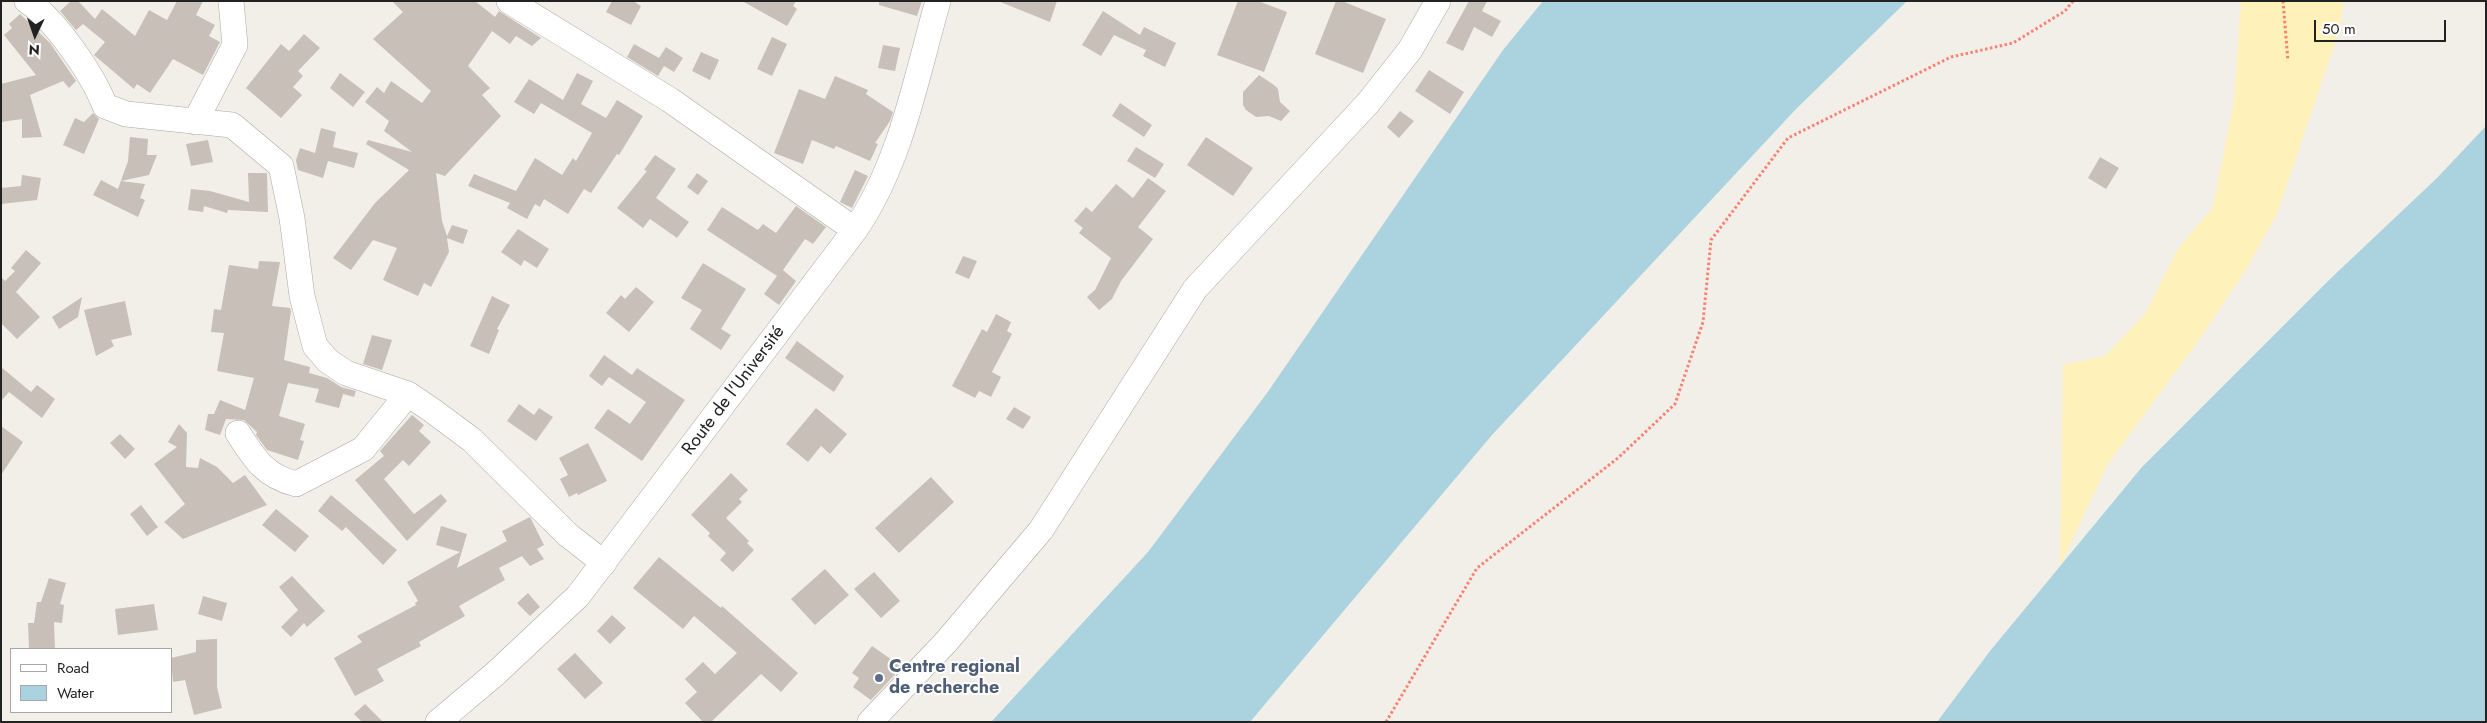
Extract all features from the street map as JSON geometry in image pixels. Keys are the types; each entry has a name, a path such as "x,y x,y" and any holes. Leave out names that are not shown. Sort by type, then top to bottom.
{"street":[{"path":"27,1 64,37 99,90 105,106 126,114 232,124 281,166 292,218 302,296 315,346 328,361 346,373 408,394 472,440 568,534 604,563"},
{"path":"195,122 234,45 231,1"},
{"path":"509,1 670,100 855,230"},
{"name":"Route de l'Université","path":"438,722 495,674 578,596 855,230 870,207 895,152 938,1"},
{"path":"870,722 946,642 1042,530 1195,290 1368,103 1410,50 1438,1"},
{"path":"238,434 256,462 278,480 296,484 363,449 408,394"}],"path":[{"path":"1386,722 1477,568 1618,458 1675,404 1703,322 1711,240 1788,138 1951,57 2013,43 2065,11 2074,1"},
{"path":"2283,1 2288,61"}],"sand":[{"path":"2241,1 2343,1 2341,25 2277,214 2247,268 2196,344 2107,465 2060,566 2063,365 2105,356 2145,314 2177,250 2213,207 2234,101"}],"water":[{"path":"1543,1 1907,1 1796,109 1492,435 1250,722 991,722 1148,552 1267,393 1503,50"},
{"path":"2486,126 2486,722 1937,722 1990,651 2142,467 2329,280 2437,178"}],"building":[{"path":"71,1 78,1 95,19 102,9 135,36 149,10 167,20 177,1 203,1 196,15 215,25 209,36 220,42 203,75 173,59 150,93 137,84 134,89 94,55 105,42 83,24 76,30 60,11"},
{"path":"392,1 475,1 495,17 499,11 541,38 532,46 516,36 510,44 492,31 468,66 490,88 482,95 501,116 445,176 436,173 442,221 447,236 452,225 468,230 463,244 447,238 449,252 431,287 424,283 418,296 383,280 397,248 373,240 351,270 333,258 375,203 409,170 366,144 368,140 412,152 384,131 389,121 365,102 377,87 384,93 391,81 422,103 431,91 373,39 403,12"},
{"path":"612,1 633,1 641,6 631,25 606,12"},
{"path":"742,1 796,1 793,6 797,9 787,26"},
{"path":"879,1 922,1 917,16 879,5"},
{"path":"998,1 1057,1 1050,22"},
{"path":"1238,1 1258,1 1287,12 1264,72 1217,55"},
{"path":"1336,1 1342,1 1386,19 1363,73 1315,54"},
{"path":"1469,1 1487,1 1482,11 1501,21 1492,37 1474,27 1463,51 1446,43"},
{"path":"1103,11 1140,35 1144,27 1176,43 1165,67 1143,56 1146,50 1114,35 1101,56 1082,45"},
{"path":"20,14 50,43 76,81 69,88 63,81 30,95 42,137 22,138 22,119 1,122 1,84 36,75 4,35 12,28 9,24"},
{"path":"304,34 320,48 298,71 303,76 293,87 302,95 281,118 246,88 281,44 289,51"},
{"path":"772,37 787,44 772,76 757,69"},
{"path":"634,44 659,58 666,47 683,58 674,72 664,66 658,76 627,57"},
{"path":"883,45 900,48 895,71 878,68"},
{"path":"701,52 719,60 710,80 692,71"},
{"path":"1429,70 1464,92 1450,114 1415,91"},
{"path":"340,73 365,92 353,107 330,88"},
{"path":"577,73 593,81 581,104 606,118 617,100 643,116 619,155 617,154 591,193 584,189 568,214 544,199 540,207 535,204 527,219 507,208 510,203 468,186 474,174 516,191 535,158 562,175 573,158 576,161 592,133 541,103 534,114 514,102 529,79 563,100"},
{"path":"1259,75 1278,89 1280,102 1290,111 1281,121 1269,116 1256,117 1246,110 1243,105 1243,92"},
{"path":"835,76 868,90 866,94 893,112 890,121 875,143 878,144 870,161 836,146 834,149 812,140 803,164 774,153 799,89 825,99"},
{"path":"1120,103 1152,125 1144,137 1112,116"},
{"path":"1400,111 1414,121 1399,138 1387,127"},
{"path":"93,113 99,119 84,154 63,145 75,118 84,122"},
{"path":"321,128 336,132 333,147 358,153 354,168 328,161 323,178 298,170 296,160 300,148 315,153"},
{"path":"130,137 148,139 147,155 157,155 149,175 121,181 145,184 140,198 145,200 138,217 93,195 101,180 118,189 128,161"},
{"path":"1206,137 1253,168 1233,196 1187,165"},
{"path":"208,140 213,162 191,166 186,144"},
{"path":"1136,147 1164,164 1155,178 1127,161"},
{"path":"655,155 676,169 656,198 689,222 677,238 650,219 643,228 617,208 647,171 644,170"},
{"path":"2100,157 2119,168 2106,189 2088,178"},
{"path":"855,170 868,176 852,208 840,202"},
{"path":"248,173 267,173 268,212 228,210 227,213 204,206 203,212 188,210 191,189 210,191 249,202"},
{"path":"697,173 708,181 698,195 687,187"},
{"path":"22,175 41,178 37,200 1,204 1,188 21,186"},
{"path":"1148,178 1166,191 1138,227 1153,239 1121,281 1112,299 1099,310 1087,297 1095,290 1111,258 1079,233 1083,228 1074,221 1086,207 1092,212 1116,184 1133,198"},
{"path":"796,206 826,227 813,244 805,239 783,270 796,281 779,305 764,294 777,276 707,230 722,207 758,230 763,224 776,233"},
{"path":"518,229 549,249 537,268 524,260 521,266 501,252"},
{"path":"26,250 41,263 16,292 40,317 17,339 1,323 1,277 5,281 15,271 11,268"},
{"path":"963,256 977,261 969,279 955,273"},
{"path":"259,261 280,262 272,306 290,308 291,311 284,360 310,367 309,373 327,378 341,387 356,391 354,397 343,394 339,408 315,402 319,389 288,383 279,416 305,424 300,440 304,441 298,460 267,450 256,435 257,432 244,420 226,419 220,435 205,430 208,414 214,414 220,400 245,410 254,378 217,371 224,333 211,332 214,309 221,310 229,265 258,269"},
{"path":"703,263 746,289 721,329 731,335 721,350 690,329 702,310 681,298"},
{"path":"636,287 654,302 629,332 606,313 621,295 625,299"},
{"path":"492,296 510,305 497,329 499,330 489,354 470,346"},
{"path":"82,297 78,317 59,329 52,317"},
{"path":"125,301 132,335 111,340 114,346 96,356 84,310"},
{"path":"996,314 1011,322 1007,331 1012,334 992,372 1001,377 991,397 979,391 975,398 952,386 982,329 987,332"},
{"path":"372,335 392,340 382,370 363,364"},
{"path":"797,341 844,376 834,392 785,358"},
{"path":"604,355 632,375 637,368 685,400 642,461 594,428 608,409 630,424 646,402 609,377 602,386 589,376"},
{"path":"1,367 31,392 37,385 55,399 42,418 9,392 1,401"},
{"path":"519,404 534,415 539,408 553,417 536,441 507,421"},
{"path":"1014,407 1031,417 1023,429 1006,419"},
{"path":"816,408 847,434 830,454 821,446 808,462 786,444"},
{"path":"412,415 424,425 419,431 431,442 409,466 403,460 384,479 414,514 441,494 447,501 407,541 355,480 384,456 380,451"},
{"path":"179,424 187,433 186,467 198,468 200,458 217,467 233,483 245,475 267,505 183,539 164,522 185,504 154,464 177,447 168,442"},
{"path":"1,426 23,442 1,475"},
{"path":"120,434 135,449 125,459 110,443"},
{"path":"588,443 607,481 578,495 577,493 569,497 560,479 568,475 559,458"},
{"path":"731,473 748,490 739,499 742,502 726,518 749,541 747,543 754,550 733,572 720,560 726,553 708,536 710,533 691,515"},
{"path":"931,477 954,502 899,553 875,528"},
{"path":"331,495 397,550 383,565 346,527 342,531 318,511"},
{"path":"141,505 158,527 147,536 130,514"},
{"path":"276,509 309,536 295,552 262,525"},
{"path":"530,517 544,545 537,549 544,559 530,566 522,556 499,568 505,580 459,606 465,616 419,642 421,646 377,669 384,681 355,696 334,658 362,642 357,636 416,605 415,603 418,601 407,582 460,552 436,545 441,526 467,534 457,568 507,541 502,531"},
{"path":"659,557 721,608 722,606 798,673 781,692 761,674 711,722 703,722 685,703 697,692 685,679 703,662 715,674 737,653 694,616 683,629 633,588"},
{"path":"825,569 849,595 815,625 791,599"},
{"path":"874,572 900,601 881,618 854,589"},
{"path":"292,576 325,611 307,627 304,623 291,637 281,627 298,610 279,587"},
{"path":"49,578 66,583 60,604 64,605 62,623 54,622 55,648 29,648 28,623 34,623 37,602 41,602"},
{"path":"528,593 540,607 530,616 517,603"},
{"path":"203,596 227,603 222,621 198,614"},
{"path":"154,604 158,630 118,635 115,609"},
{"path":"612,615 626,628 610,644 597,631"},
{"path":"217,639 217,687 222,708 194,715 185,680 173,682 172,658 196,652 196,640"},
{"path":"872,646 902,667 871,700 853,687 859,678 852,673"},
{"path":"575,653 603,683 585,699 557,669"},
{"path":"365,704 383,722 362,722 354,714"}],"place":[{"name":"Centre regional de recherche","path":"879,678"}]}
